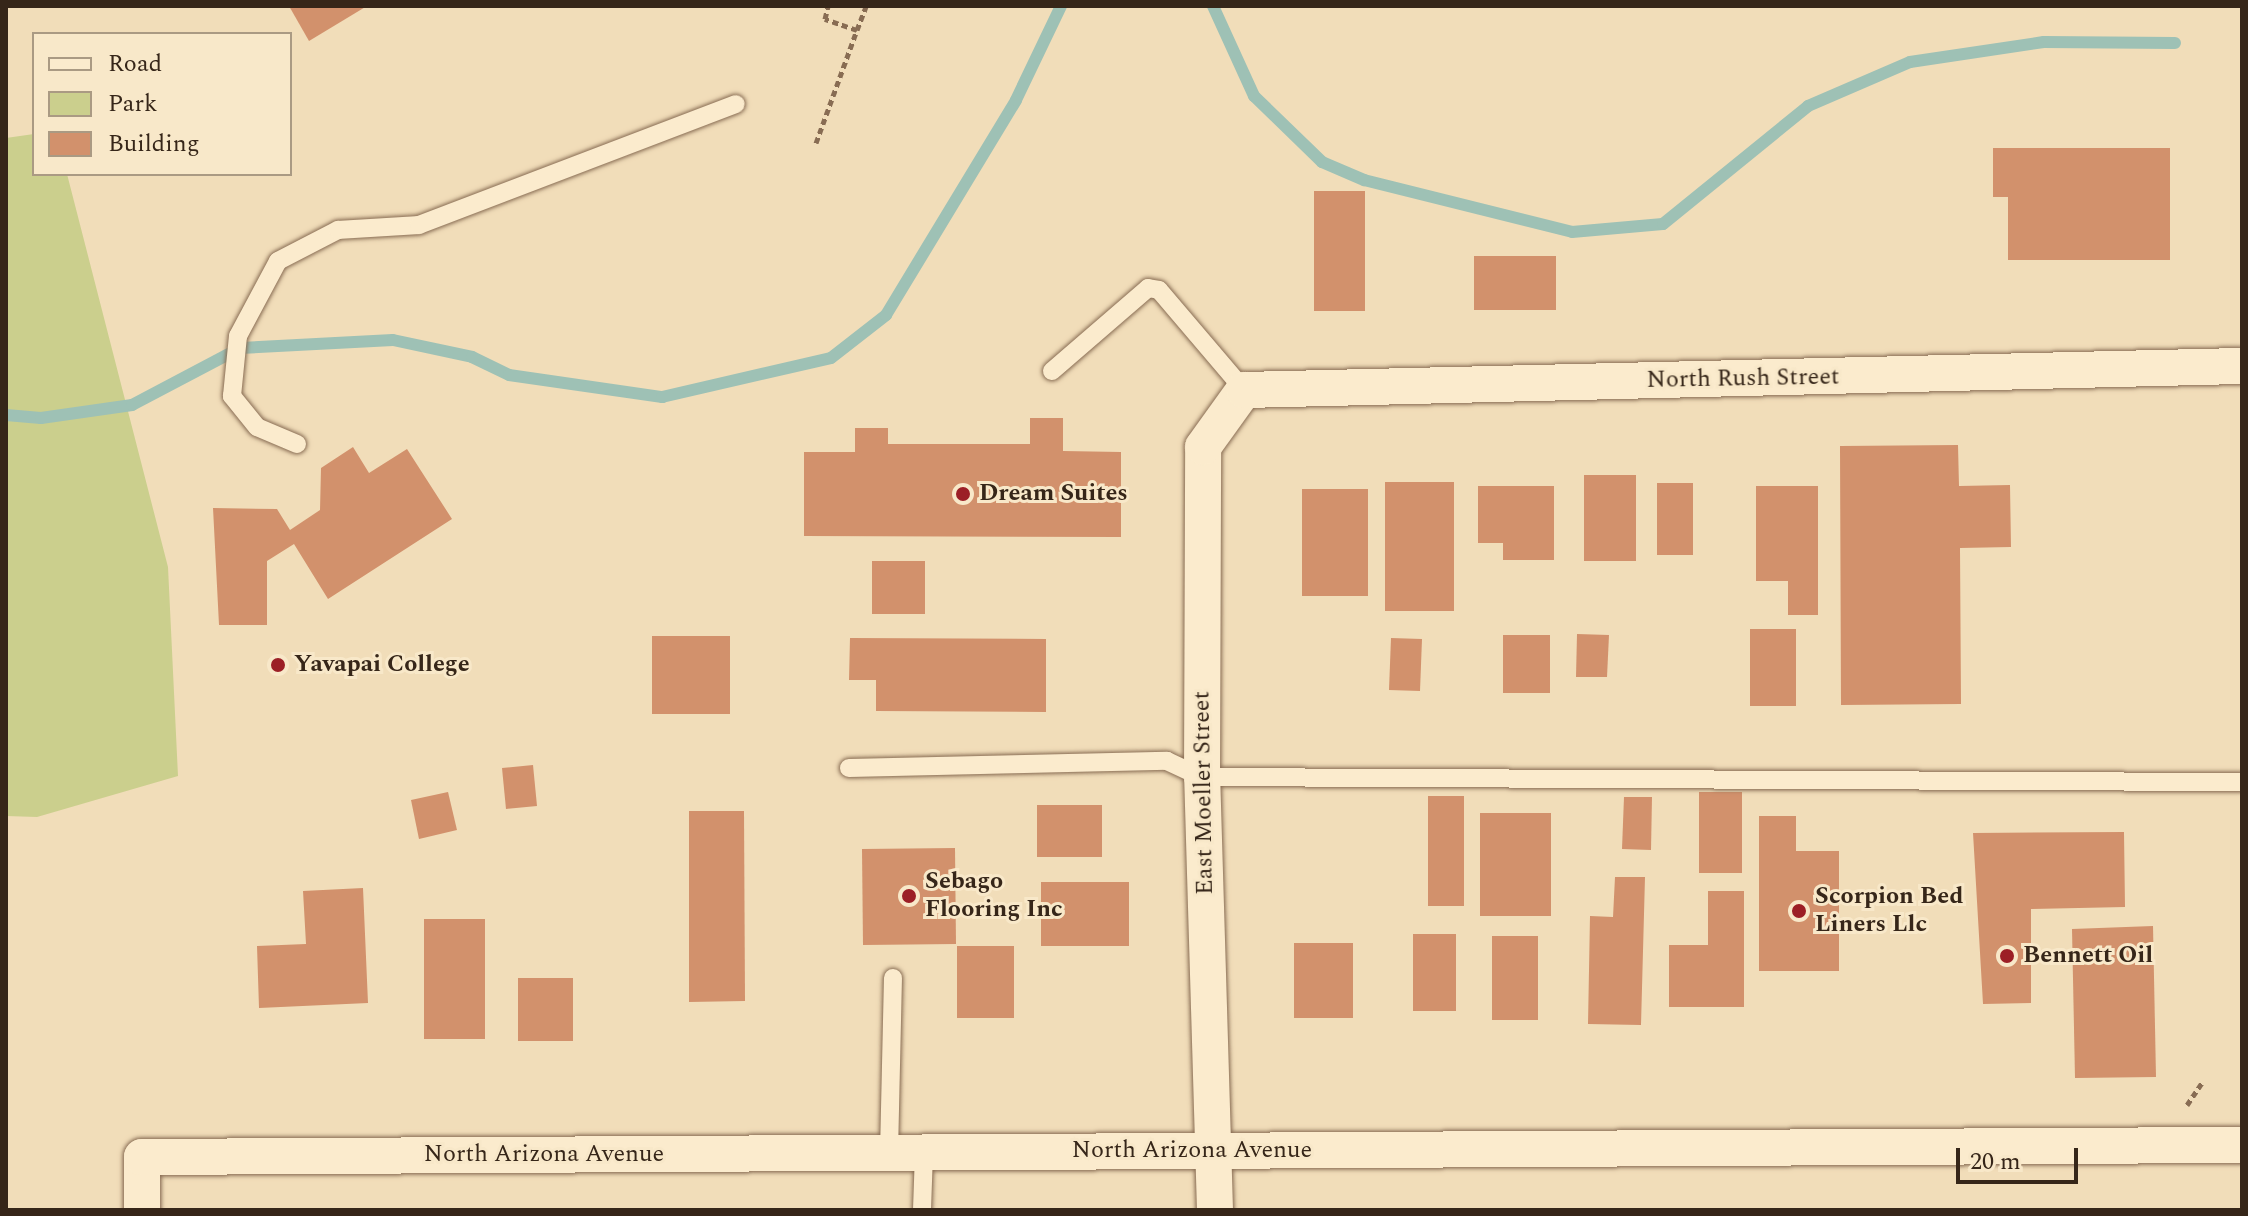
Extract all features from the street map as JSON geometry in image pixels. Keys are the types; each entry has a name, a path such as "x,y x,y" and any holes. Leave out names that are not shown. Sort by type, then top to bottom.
{"street":[{"name":"North Rush Street","path":"1244,390 2242,366"},
{"name":"East Moeller Street","path":"1215,1210 1202,777 1203,447 1244,390"},
{"name":"North Arizona Avenue","path":"142,1210 142,1157 2242,1145"}],"lane":[{"path":"297,444 257,427 232,396 238,336 278,261 338,230 419,225 736,104"},
{"path":"1052,371 1148,288 1159,290 1244,390"},
{"path":"849,768 1167,761 1202,777 2242,782"},
{"path":"893,978 907,1153 922,1210"}],"path":[{"path":"828,6 825,19 857,30"},
{"path":"816,143 866,6"},
{"path":"2172,1109 2193,1103 2203,1081"}],"green space":[{"path":"32,134 32,176 68,176 168,567 178,776 37,817 6,816 6,138"}],"building":[{"path":"289,6 367,6 309,41"},
{"path":"1993,148 2170,148 2170,260 2008,260 2008,197 1993,197"},
{"path":"1314,191 1365,191 1365,311 1314,311"},
{"path":"1474,256 1556,256 1556,310 1474,310"},
{"name":"Dream Suites","path":"1030,418 1063,418 1063,451 1121,452 1121,537 804,536 804,452 855,452 855,428 888,428 888,444 1030,444"},
{"path":"1958,445 1959,486 2010,485 2011,547 1960,548 1961,704 1841,705 1840,446"},
{"path":"353,447 369,473 407,449 452,519 328,599 294,544 267,561 267,625 219,625 213,508 277,509 290,530 320,510 321,468"},
{"path":"1584,475 1636,475 1636,561 1584,561"},
{"path":"1385,482 1454,482 1454,611 1385,611"},
{"path":"1657,483 1693,483 1693,555 1657,555"},
{"path":"1478,486 1554,486 1554,560 1503,560 1503,543 1478,543"},
{"path":"1756,486 1818,486 1818,615 1788,615 1788,581 1756,581"},
{"path":"1302,489 1368,489 1368,596 1302,596"},
{"path":"872,561 925,561 925,614 872,614"},
{"path":"1750,629 1796,629 1796,706 1750,706"},
{"path":"1577,634 1609,635 1607,677 1576,677"},
{"path":"1503,635 1550,635 1550,693 1503,693"},
{"path":"652,636 730,636 730,714 652,714"},
{"path":"850,638 1046,639 1046,712 876,711 876,680 849,680"},
{"path":"1391,638 1422,639 1420,691 1389,690"},
{"path":"533,765 537,806 506,809 502,768"},
{"path":"448,792 457,830 419,839 411,800"},
{"path":"1699,792 1742,792 1742,873 1699,873"},
{"path":"1428,796 1464,796 1464,906 1428,906"},
{"path":"1624,797 1652,797 1651,850 1622,849"},
{"path":"1037,805 1102,805 1102,857 1037,857"},
{"path":"689,811 744,811 745,1001 689,1002"},
{"path":"1480,813 1551,813 1551,916 1480,916"},
{"name":"Scorpion Bed Liners Llc","path":"1759,816 1796,816 1796,851 1839,851 1839,971 1759,971"},
{"name":"Bennett Oil","path":"2124,832 2125,907 2031,909 2031,1003 1983,1004 1973,833"},
{"name":"Sebago Flooring Inc","path":"955,848 956,944 863,945 862,849"},
{"path":"1615,877 1645,877 1641,1025 1588,1024 1590,916 1613,917"},
{"path":"1041,882 1129,882 1129,946 1041,946"},
{"path":"363,888 368,1003 259,1008 257,946 306,944 303,891"},
{"path":"1708,891 1744,891 1744,1007 1669,1007 1669,945 1708,945"},
{"path":"424,919 485,919 485,1039 424,1039"},
{"path":"2153,926 2156,1077 2075,1078 2072,929"},
{"path":"1413,934 1456,934 1456,1011 1413,1011"},
{"path":"1492,936 1538,936 1538,1020 1492,1020"},
{"path":"1294,943 1353,943 1353,1018 1294,1018"},
{"path":"957,946 1014,946 1014,1018 957,1018"},
{"path":"518,978 573,978 573,1041 518,1041"}],"waterway":[{"path":"6,415 41,418 132,405 240,348 393,340 472,357 509,375 662,397 831,358 886,315 1016,100 1061,6"},
{"path":"1213,6 1254,96 1322,162 1364,180 1572,232 1663,224 1808,106 1910,62 2044,42 2175,43"}],"place":[{"name":"Dream Suites","path":"963,494"},
{"name":"Yavapai College","path":"278,665"},
{"name":"Sebago Flooring Inc","path":"909,896"},
{"name":"Scorpion Bed Liners Llc","path":"1799,911"},
{"name":"Bennett Oil","path":"2007,956"}]}
